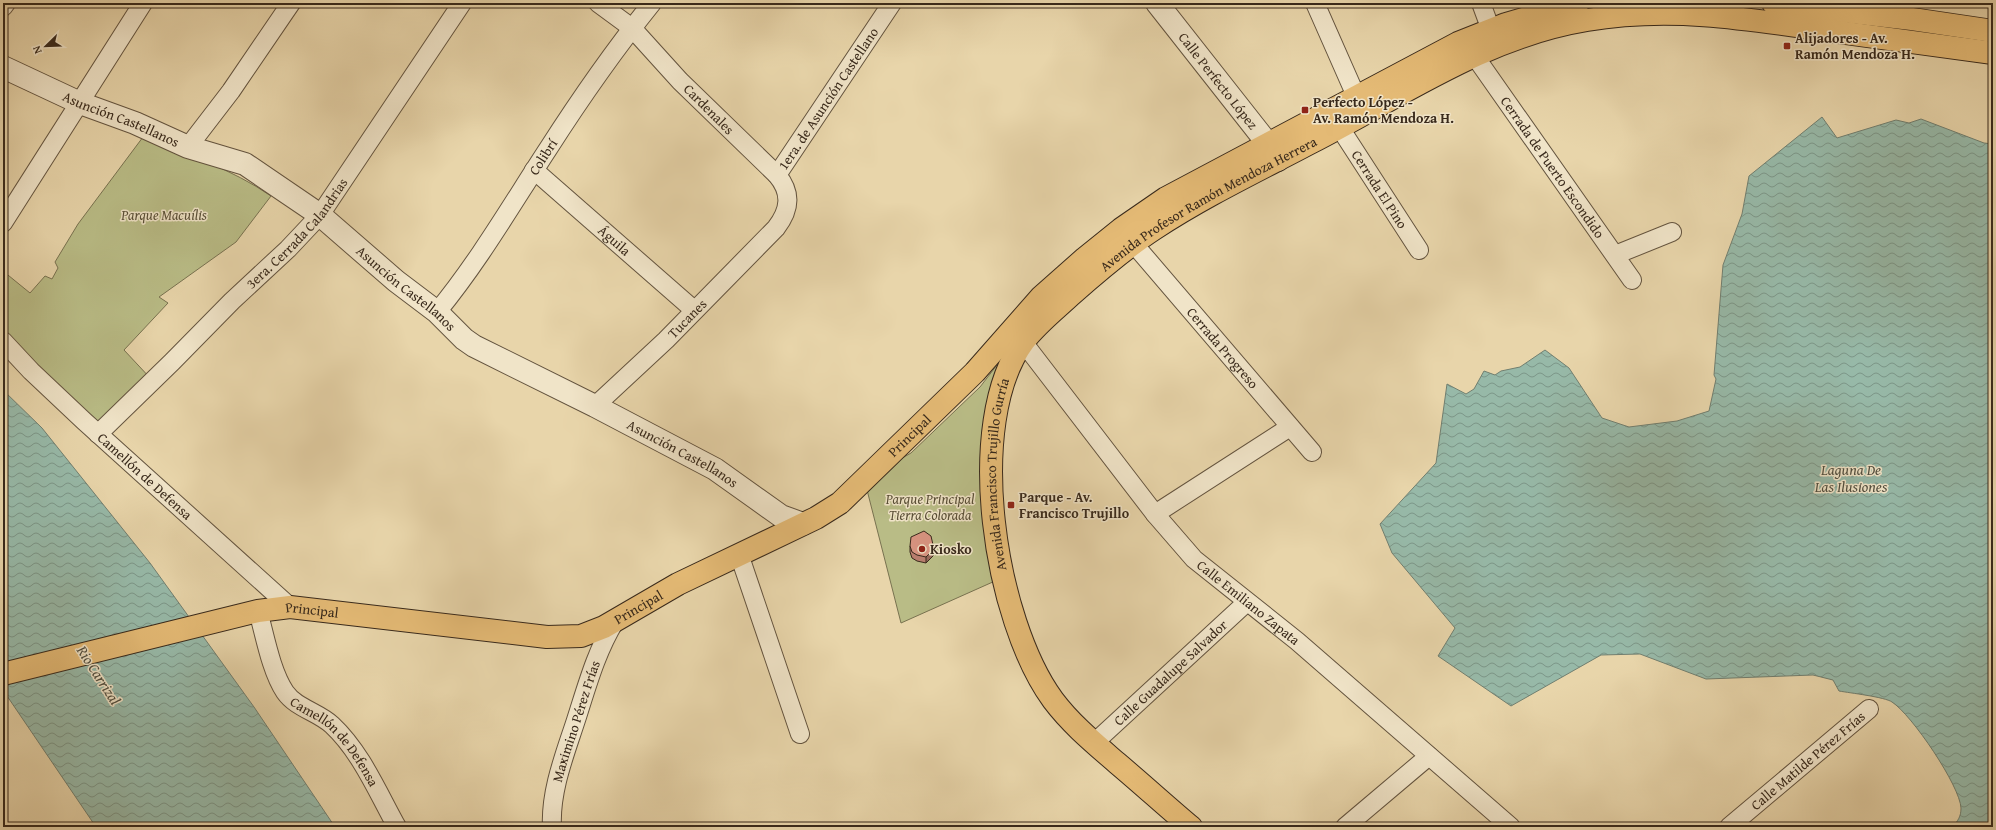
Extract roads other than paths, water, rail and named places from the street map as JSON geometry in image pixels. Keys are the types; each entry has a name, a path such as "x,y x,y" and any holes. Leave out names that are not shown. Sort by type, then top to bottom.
{"main road":[{"name":"Avenida Profesor Ramón Mendoza Herrera","path":"1023,342 1047,316 1133,244 1273,152 1361,104 1432,56 1494,37 1578,3"},
{"path":"1773,3 1865,8 1993,31"},
{"name":"Avenida Profesor Ramón Mendoza Herrera","path":"975,372 1041,298 1084,258 1121,229 1166,198 1273,152 1340,128 1361,104 1400,92 1474,55 1494,37 1621,14 1651,12 1708,14 1993,53"},
{"name":"Avenida Francisco Trujillo Gurría","path":"1023,342 1015,356 1000,393 992,441 992,482 998,550 1010,608 1025,649 1042,684 1067,716 1094,743 1191,827"},
{"path":"975,372 985,372 994,376 998,381 1000,393"},
{"name":"Principal","path":"3,674 258,611 290,606 560,638 581,636 615,621 657,595 830,511 975,372"}],"street":[{"path":"3,7 6,3"},
{"path":"3,222 143,3"},
{"path":"188,147 231,91 291,3"},
{"name":"3era. Cerrada Calandrias","path":"98,434 232,301 288,250 320,215 462,3"},
{"name":"Cardenales","path":"598,3 632,28 680,81 777,174 786,189 788,199 785,215 776,228"},
{"name":"Colibrí","path":"437,312 465,277 572,112 632,28 652,3"},
{"name":"Calle Perfecto López","path":"1157,3 1273,152"},
{"path":"1315,3 1361,104"},
{"path":"1481,3 1494,37"},
{"name":"1era. de Asunción Castellano","path":"777,174 887,5"},
{"path":"1863,36 1865,8"},
{"name":"Cerrada de Puerto Escondido","path":"1474,55 1632,280"},
{"name":"Asunción Castellanos","path":"3,67 80,103 135,124 188,147 245,164 320,215 396,281 437,312 464,339 474,346 595,406 716,469 781,516 803,524"},
{"name":"Cerrada El Pino","path":"1340,128 1419,250"},
{"name":"Águila","path":"534,170 694,310"},
{"name":"Tucanes","path":"595,406 666,340 776,228"},
{"path":"1615,254 1672,232"},
{"name":"Cerrada Progreso","path":"1133,244 1312,452"},
{"name":"Camellón de Defensa","path":"3,341 31,371 98,434 290,606"},
{"name":"Calle Emiliano Zapata","path":"1023,342 1155,514 1194,559 1297,641 1512,827"},
{"path":"1155,514 1290,427"},
{"path":"739,554 800,734"},
{"name":"Calle Guadalupe Salvador","path":"1094,743 1247,602"},
{"name":"Camellón de Defensa","path":"258,611 278,679 285,692 293,700 331,725 350,745 397,827"},
{"name":"Maximino Pérez Frías","path":"552,827 553,801 569,741 595,661 615,621"},
{"name":"Calle Matilde Pérez Frías","path":"1729,827 1869,710"},
{"path":"1345,827 1429,756"}],"water":[{"name":"Laguna De Las Ilusiones","path":"1822,117 1837,138 1896,120 1909,123 1921,119 1984,143 1993,144 1993,827 1953,827 1960,814 1961,808 1959,798 1944,768 1911,721 1901,709 1892,702 1875,697 1839,691 1833,680 1813,675 1706,679 1640,654 1601,655 1511,706 1438,656 1455,628 1392,553 1380,524 1436,463 1447,384 1466,394 1474,389 1484,371 1495,375 1501,371 1520,367 1545,350 1569,368 1602,418 1629,427 1677,421 1709,411 1716,379 1714,375 1723,265 1742,214 1749,176"},
{"name":"Rio Carrizal","path":"3,390 42,428 150,563 254,707 335,827 96,827 3,690"}],"place":[{"name":"Alijadores - Av. Ramón Mendoza H.","path":"1787,46"},
{"name":"Perfecto López - Av. Ramón Mendoza H.","path":"1305,110"},
{"name":"Parque - Av. Francisco Trujillo","path":"1011,505"},
{"name":"Kiosko","path":"922,549"}],"park label":[{"name":"Parque Macuílis","path":"164,215"},
{"name":"Parque Principal Tierra Colorada","path":"930,508"}]}
